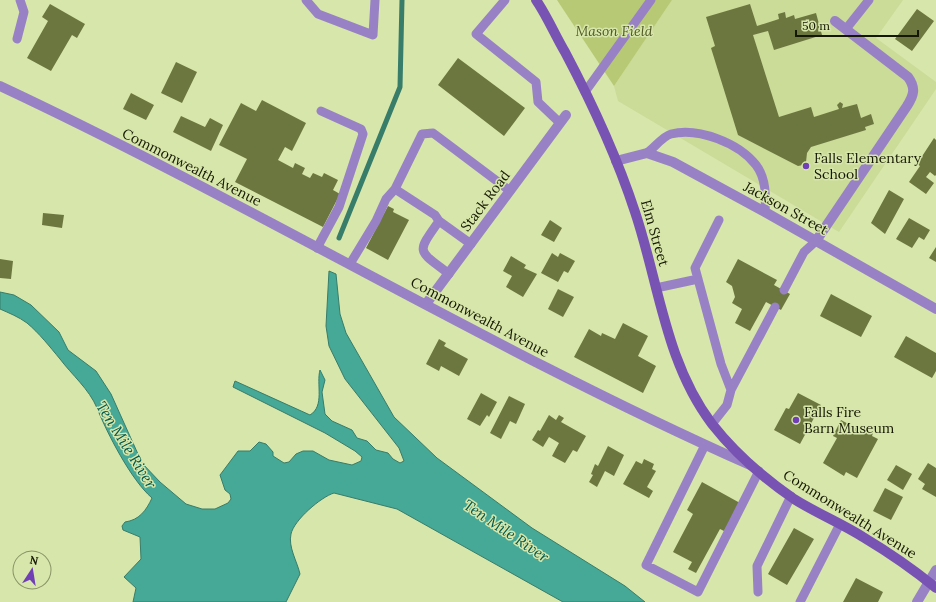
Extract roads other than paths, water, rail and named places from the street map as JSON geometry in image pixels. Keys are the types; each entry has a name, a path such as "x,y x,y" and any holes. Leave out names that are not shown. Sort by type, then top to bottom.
{"main road":[{"name":"Elm Street","path":"536,0 585,92 616,161 636,212 670,339 679,365 699,404 712,424 756,468"},
{"name":"Commonwealth Avenue","path":"756,468 791,496 863,537 932,585"}],"street":[{"path":"816,241 907,106 914,91 913,84 908,77 834,21"},
{"name":"Commonwealth Avenue","path":"0,86 82,126 350,264 530,360 659,424 756,468"},
{"name":"Stack Road","path":"426,304 563,119"},
{"path":"616,161 647,153"},
{"name":"Jackson Street","path":"647,153 673,162 765,212 936,309"},
{"path":"917,602 932,585 936,570"}],"lane":[{"path":"17,39 24,12 20,0"},
{"path":"306,0 318,14 373,35 375,0"},
{"path":"505,0 476,34 536,82 538,102 563,119"},
{"path":"585,92 651,0"},
{"path":"846,29 869,0"},
{"path":"317,248 339,207 363,134 361,129 320,111"},
{"path":"647,153 670,134 692,132 720,139 742,153 756,165 764,180 766,192 765,212"},
{"path":"350,264 376,220 386,199 395,189 422,134 433,133 510,191"},
{"path":"395,189 435,215 440,221 471,244"},
{"path":"719,220 695,268 721,364 731,390"},
{"path":"440,221 422,245 426,256 449,274"},
{"path":"784,290 804,252 816,241"},
{"path":"656,288 698,279"},
{"path":"712,424 727,405 731,390 775,306"},
{"path":"705,445 646,565 698,592 756,468"},
{"path":"758,592 757,566 791,496"},
{"path":"800,602 840,524"}],"water":[{"name":"Ten Mile River","path":"329,271 336,274 340,314 346,333 394,417 437,458 532,528 625,586 645,602 563,602 397,509 334,493 315,504 302,516 293,528 290,539 293,554 300,574 286,602 133,602 136,588 124,577 141,559 140,537 123,530 122,526 125,522 130,521 142,514 152,498 136,480 120,456 90,395 48,345 27,323 0,309 0,292 14,295 31,305 59,332 68,350 96,371 111,394 142,463 160,482 186,504 202,509 215,509 228,503 231,499 230,494 225,490 220,475 238,451 250,451 259,442 266,444 273,452 273,456 284,463 289,462 296,454 303,451 313,451 329,460 352,465 361,461 362,457 355,451 325,433 233,387 235,381 310,415 315,411 319,400 320,370 325,380 322,392 325,414 332,421 352,430 357,438 367,441 376,450 388,453 393,459 400,463 404,461 399,448 345,379 329,346 326,326"}],"waterway":[{"path":"339,238 400,87 402,0"}],"place":[{"name":"Falls Elementary School","path":"806,166"},
{"name":"Falls Fire Barn Museum","path":"796,420"}],"park label":[{"name":"Mason Field","path":"614,31"}]}
